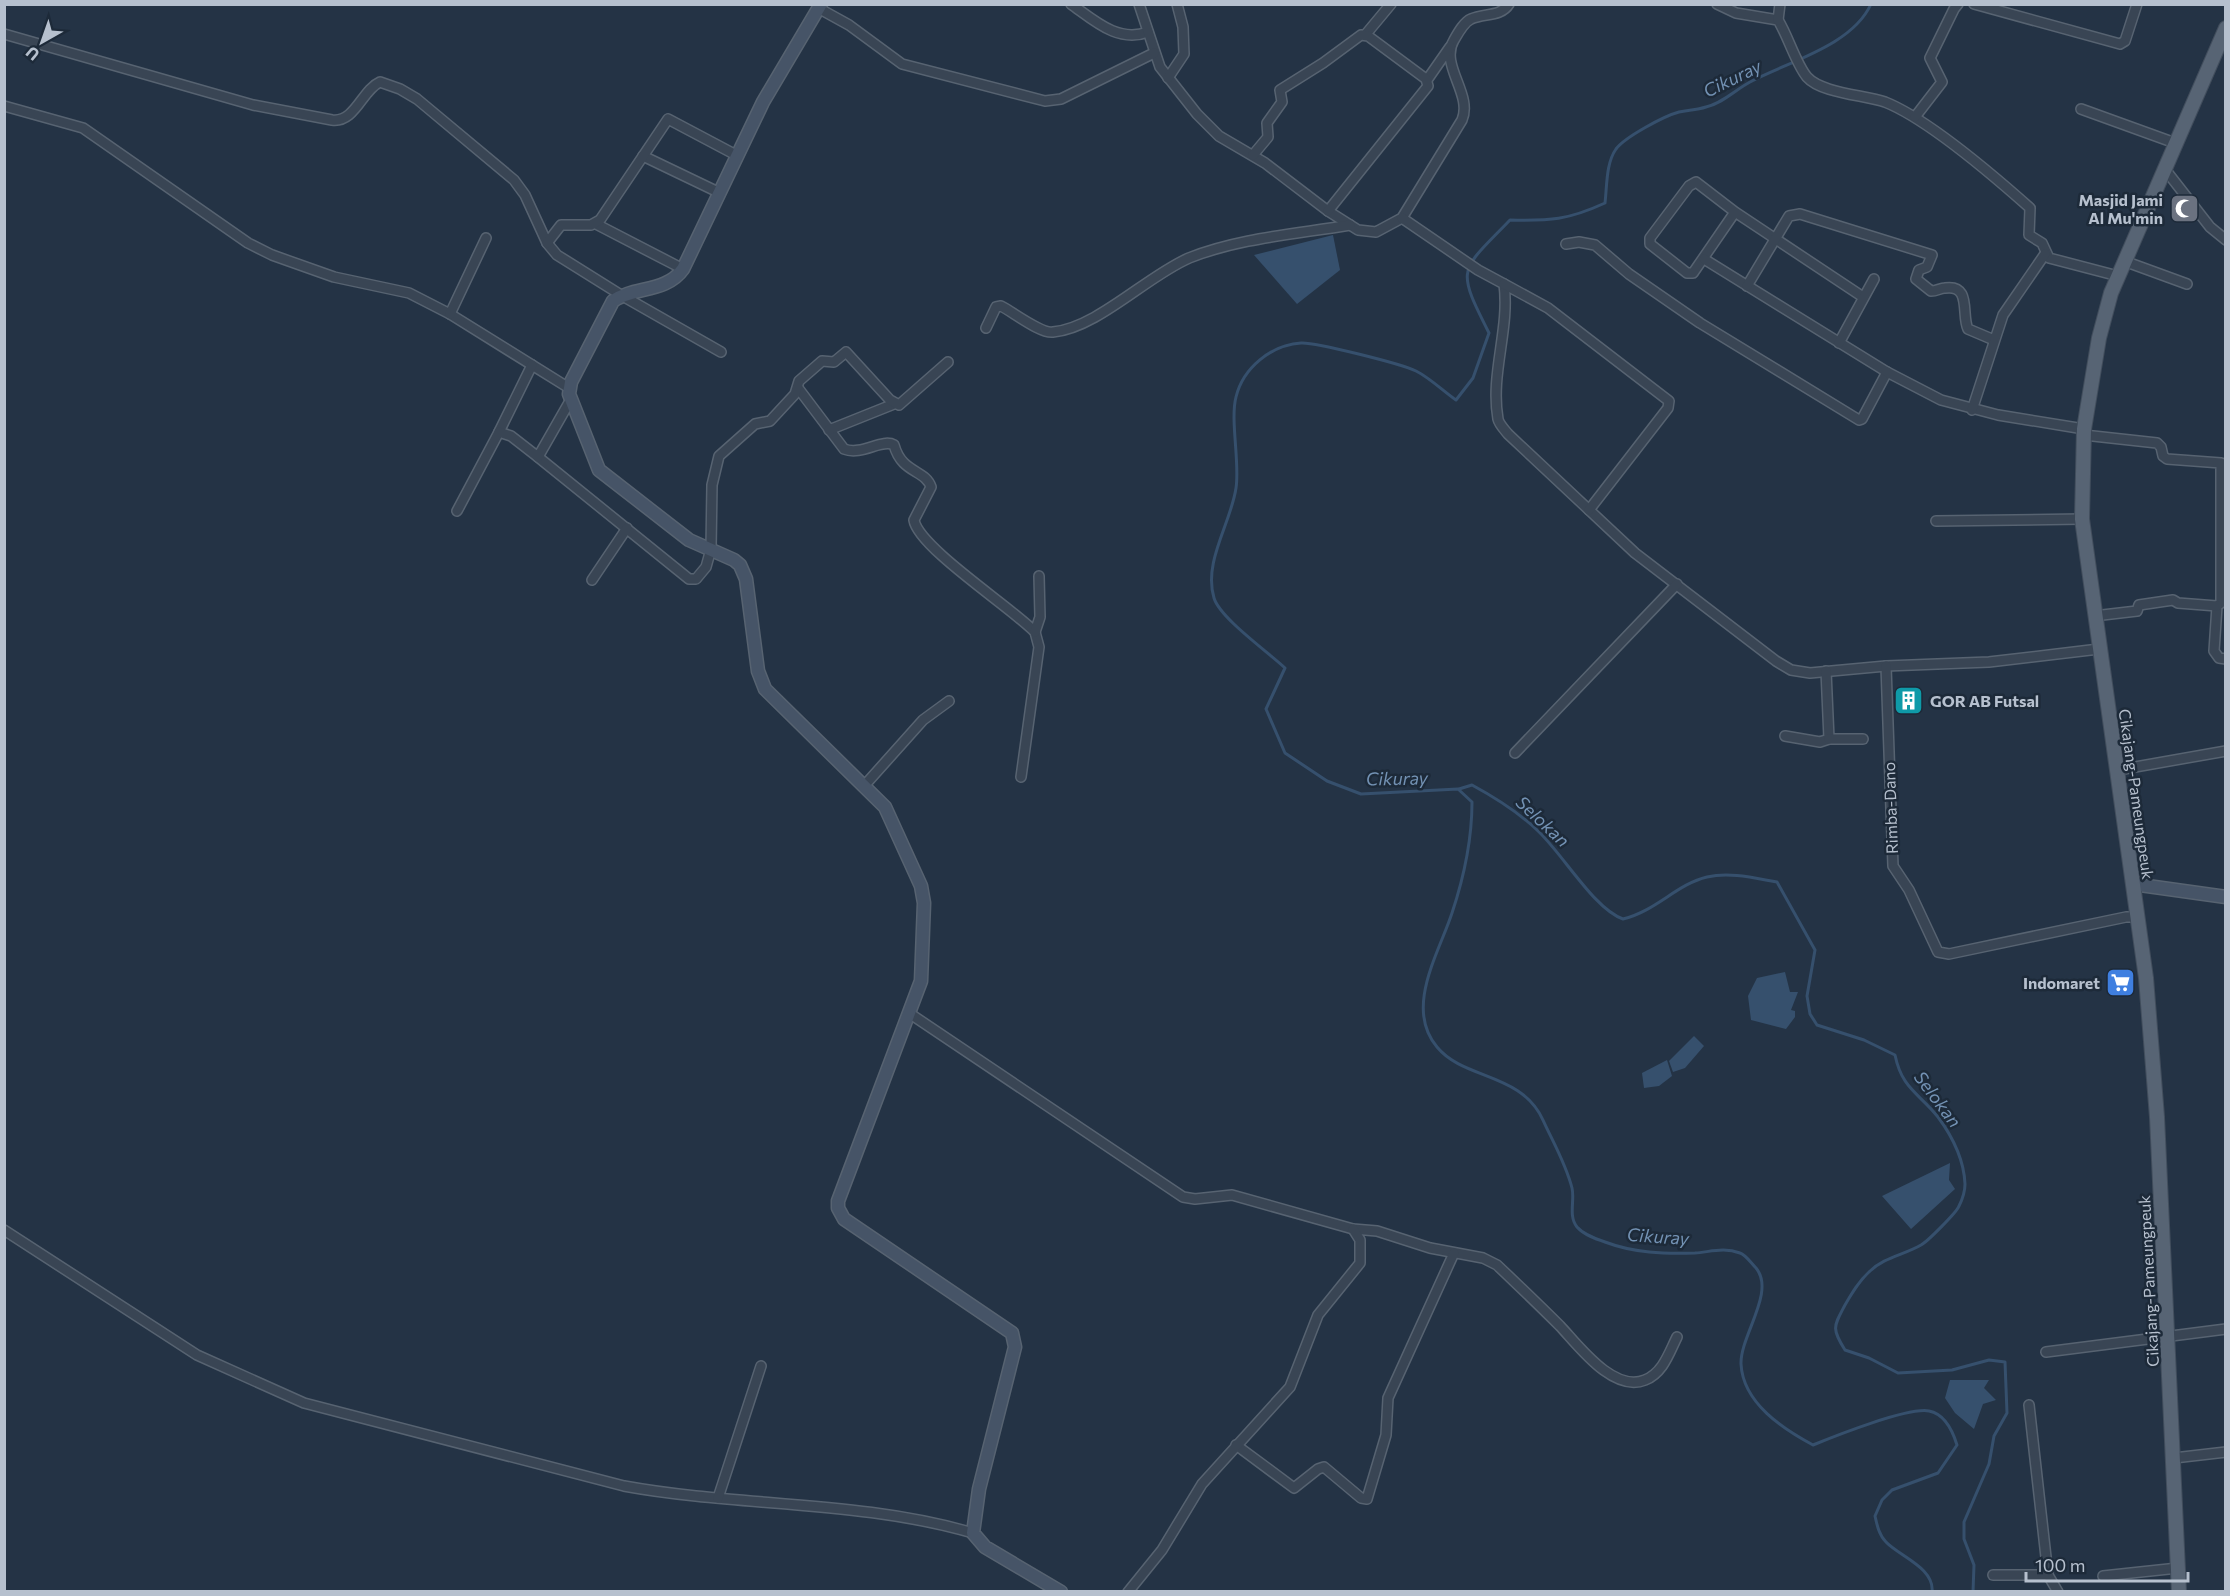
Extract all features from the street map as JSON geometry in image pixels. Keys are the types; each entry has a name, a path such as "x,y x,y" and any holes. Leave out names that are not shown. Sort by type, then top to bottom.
{"main road":[{"name":"Cikajang-Pameungpeuk","path":"2179,1592 2157,1117 2146,978 2082,519 2084,432 2099,338 2118,276 2226,28"}],"street":[{"path":"1071,4 1115,32 1133,37 1148,32"},
{"path":"1139,4 1154,53 1168,78 1197,114 1219,135 1253,155 1328,211 1350,225 1371,233 1395,224 1402,218 1465,115 1465,103 1450,57 1450,47"},
{"path":"1168,78 1184,54 1184,27 1177,4"},
{"path":"1253,155 1268,137 1267,123 1282,102 1280,90 1323,63 1361,35 1366,34 1391,4"},
{"path":"1427,80 1470,19 1503,11 1509,4"},
{"path":"1717,4 1736,13 1778,20"},
{"path":"1780,4 1778,20 1801,69 1816,84 1873,98 1915,117 2030,208 2029,235 2042,243 2045,254 2053,260 2118,276"},
{"path":"1915,117 1942,82 1930,58 1954,9 1959,4"},
{"path":"1974,4 2120,44 2125,41 2137,4"},
{"path":"538,457 570,395 606,309 621,295 665,284 683,269 736,154 763,102 820,7 902,64 1045,101 1061,99 1154,53"},
{"path":"4,34 253,105 332,120 344,118 356,108 373,85 380,82 393,86 417,99 513,180 525,195 548,243 564,259 621,295 721,352"},
{"path":"1328,211 1428,86 1427,80 1366,34"},
{"path":"4,106 83,128 248,243 272,255 334,277 409,293 450,314 532,365 570,395 599,470 689,540 734,560 744,572 758,671 765,689 890,814 923,894 924,965 909,1013 838,1201 838,1208 844,1219 1006,1328 1015,1340 1016,1347 979,1489 973,1533"},
{"path":"2081,109 2175,143"},
{"path":"596,224 666,121 671,119 736,154"},
{"path":"643,156 718,192"},
{"path":"2164,168 2210,227 2226,240"},
{"path":"1735,212 1696,271 1687,273 1652,248 1650,238 1692,183 1700,184 1735,212 1863,297"},
{"path":"1747,286 1789,216 1800,214 1932,255 1927,267 1919,270 1916,279 1931,291 1948,288 1962,295 1966,301 1968,329 1994,340"},
{"path":"1402,218 1465,262 1548,308 1669,401 1668,408 1589,510"},
{"path":"548,243 561,225 596,224 683,269"},
{"path":"986,328 996,307 1001,306 1047,332 1059,331 1087,321 1186,260 1209,251 1350,225"},
{"path":"450,314 486,238"},
{"path":"1566,244 1579,242 1596,245 1629,274 1700,323 1859,420 1862,419 1887,372"},
{"path":"1972,410 2006,307 2045,254"},
{"path":"1704,260 1887,372 1941,400 1972,410 2084,432 2157,443 2162,447 2163,456 2167,459 2220,462 2224,527 2221,603 2217,606 2214,651 2219,658 2226,659"},
{"path":"2124,261 2187,284"},
{"path":"1839,343 1874,279"},
{"path":"1504,284 1507,308 1497,396 1498,421 1635,553 1740,636 1791,670 1810,673 1886,666 1989,662 2099,649"},
{"path":"499,432 511,436 690,579 696,579 706,567 711,549 712,484 719,456 755,424 770,421 798,388 799,381 823,360 834,362 844,352 894,404"},
{"path":"829,430 894,404 899,405 948,362"},
{"path":"457,511 532,365"},
{"path":"798,388 841,446 854,452 886,442 894,445 901,462 927,480 931,487 914,520 919,531 941,554 1035,632"},
{"path":"1936,521 2082,519"},
{"path":"592,580 627,528"},
{"path":"1021,777 1039,647 1035,632 1040,616 1039,576"},
{"path":"1515,753 1677,584"},
{"path":"2094,616 2137,611 2139,605 2156,601 2217,606"},
{"name":"Rimba-Dano","path":"1886,666 1891,856 1893,866 1909,890 1938,952 1949,954 2126,917 2138,917"},
{"path":"1826,671 1829,739"},
{"path":"864,786 923,720 949,701"},
{"path":"1785,736 1820,742 1829,739 1863,739"},
{"path":"2118,770 2226,751"},
{"path":"2133,884 2226,897"},
{"path":"909,1013 1184,1197 1195,1199 1226,1194 1353,1229 1377,1231 1430,1248 1483,1258 1497,1265 1587,1357 1623,1380 1643,1381 1653,1376 1662,1367 1677,1337"},
{"path":"1128,1592 1162,1550 1198,1490 1290,1387 1318,1315 1360,1263 1360,1240 1353,1229"},
{"path":"4,1230 197,1354 304,1403 624,1486 862,1512 973,1533 985,1547 1061,1592"},
{"path":"1236,1445 1294,1488 1318,1469 1324,1467 1361,1498 1367,1499 1386,1435 1388,1398 1454,1253"},
{"path":"2046,1352 2226,1329"},
{"path":"718,1498 761,1366"},
{"path":"2029,1405 2048,1575 2058,1592"},
{"path":"2174,1458 2226,1452"},
{"path":"2103,1576 2178,1568"},
{"path":"1993,1575 2048,1575"}],"water":[{"path":"1333,235 1340,270 1297,304 1254,255"},
{"path":"1785,972 1790,992 1798,992 1791,1010 1795,1011 1795,1017 1786,1029 1751,1020 1748,996 1757,978"},
{"path":"1694,1036 1704,1046 1685,1068 1673,1072 1669,1061"},
{"path":"1667,1060 1672,1076 1659,1086 1644,1088 1642,1073"},
{"path":"1950,1163 1949,1180 1955,1189 1911,1229 1882,1196"},
{"path":"1950,1380 1989,1380 1984,1388 1996,1400 1983,1404 1974,1429 1955,1413 1945,1398"}],"waterway":[{"name":"Cikuray","path":"1871,4 1862,19 1834,42 1750,82 1718,103 1672,114 1655,122 1621,144 1610,161 1605,203 1559,218 1510,220 1481,250 1472,261 1468,271 1471,294 1489,333 1473,378 1456,400 1416,371 1323,346 1301,343 1290,345 1279,348 1260,360 1245,377 1234,406 1236,488 1215,557 1212,584 1214,598 1225,615 1285,668 1266,709 1285,753 1327,781 1361,794 1458,789 1472,802 1471,830 1464,872 1452,913 1427,980 1424,1015 1428,1032 1437,1047 1448,1058 1507,1085 1521,1093 1533,1104 1566,1170 1573,1193 1572,1213 1577,1227 1598,1240 1638,1251 1695,1253 1728,1250 1746,1257 1756,1268 1761,1278 1762,1289 1760,1302 1742,1353 1743,1378 1749,1391 1766,1413 1789,1431 1813,1445 1905,1413 1929,1411 1940,1416 1948,1424 1957,1445 1938,1473 1892,1490 1882,1500 1875,1516 1884,1539 1922,1569 1928,1576 1932,1592"},
{"name":"Selokan","path":"1459,789 1472,785 1522,817 1547,840 1590,893 1612,913 1623,919 1646,910 1686,885 1707,877 1733,875 1777,882 1815,950 1807,996 1810,1014 1817,1025 1864,1040 1895,1055 1902,1076 1943,1124 1956,1149 1964,1175 1965,1184 1959,1206 1924,1243 1881,1263 1865,1276 1838,1318 1836,1332 1845,1350 1869,1358 1898,1373 1952,1370 1989,1360 2005,1362 2007,1413 1994,1436 1989,1464 1964,1522 1964,1539 1974,1565 1973,1592"}],"place":[{"name":"Masjid Jami Al Mu'min","path":"2184,208"},
{"name":"GOR AB Futsal","path":"1909,700"},
{"name":"Indomaret","path":"2121,982"}]}
